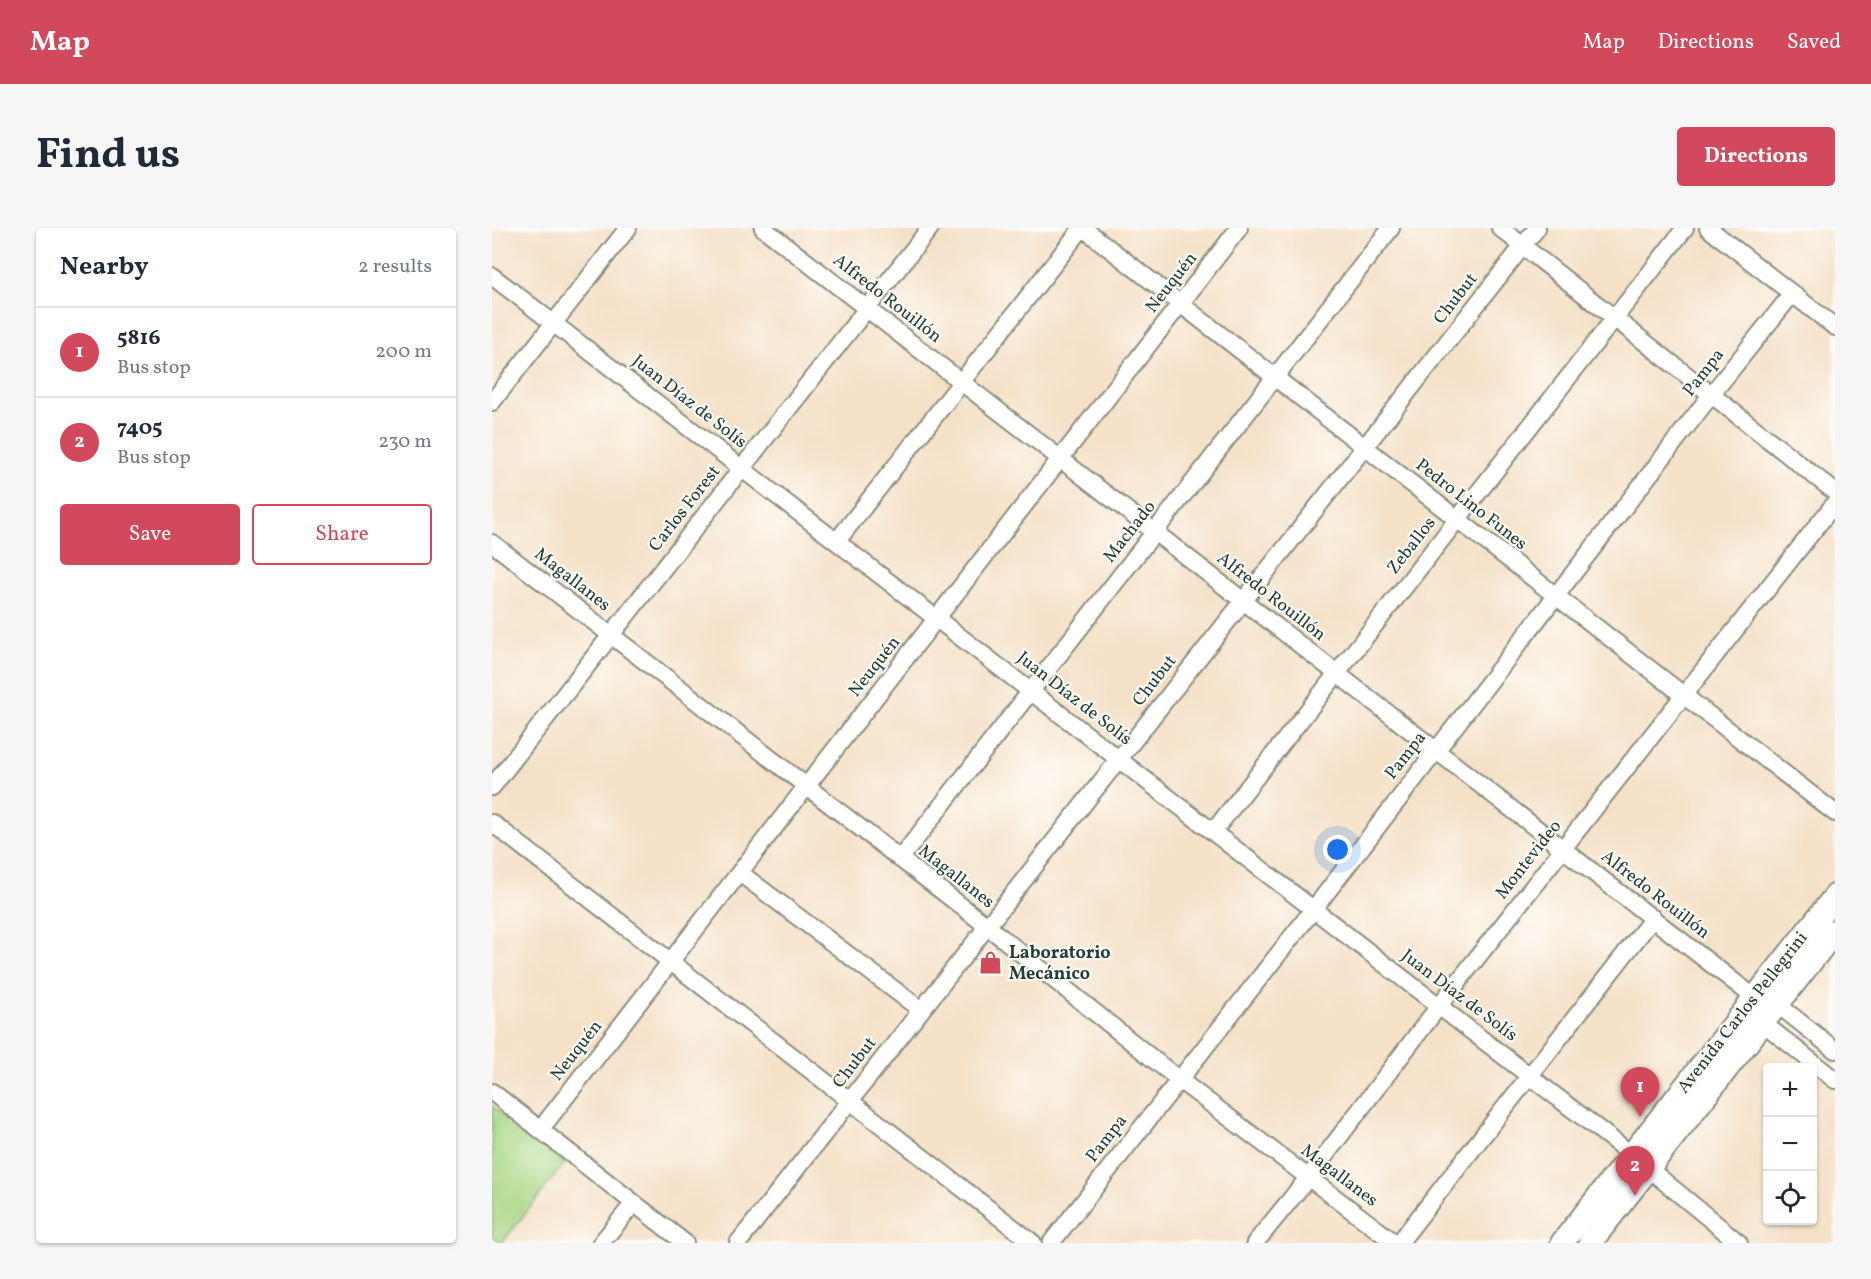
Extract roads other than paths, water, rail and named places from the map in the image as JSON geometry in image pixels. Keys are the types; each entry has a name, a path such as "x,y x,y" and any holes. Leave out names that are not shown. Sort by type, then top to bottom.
{"main road":[{"name":"Avenida Carlos Pellegrini","path":"1590,1243 1640,1162 1755,998 1835,896"},
{"name":"Avenida Carlos Pellegrini","path":"1562,1243 1640,1162 1763,1023 1835,931"}],"street":[{"path":"492,402 628,228"},
{"name":"Alfredo Rouillón","path":"763,228 1755,998"},
{"name":"Carlos Forest","path":"492,787 930,228"},
{"path":"837,541 1083,228"},
{"name":"Pedro Lino Funes","path":"1083,228 1835,813"},
{"name":"Neuquén","path":"540,1130 1239,228"},
{"name":"Machado","path":"900,859 1391,228"},
{"path":"1500,228 1835,492"},
{"name":"Chubut","path":"738,1243 1537,228"},
{"name":"Zeballos","path":"1214,832 1685,228"},
{"path":"1708,228 1835,327"},
{"name":"Juan Díaz de Solís","path":"492,276 1530,1076 1739,1243"},
{"name":"Pampa","path":"1051,1243 1792,294"},
{"name":"Montevideo","path":"1255,1243 1835,503"},
{"name":"Magallanes","path":"492,543 987,926 1178,1079 1397,1243"},
{"path":"492,823 1033,1243"},
{"path":"740,873 921,1010"},
{"path":"1397,1243 1653,918"},
{"path":"1755,998 1777,1004 1835,1050"},
{"path":"1755,998 1763,1023 1835,1080"},
{"path":"492,1092 685,1243"},
{"path":"601,1243 634,1203"}],"place":[{"name":"Laboratorio Mecánico","path":"991,963"},
{"name":"5816","path":"1640,1117"},
{"name":"7405","path":"1635,1196"}]}
